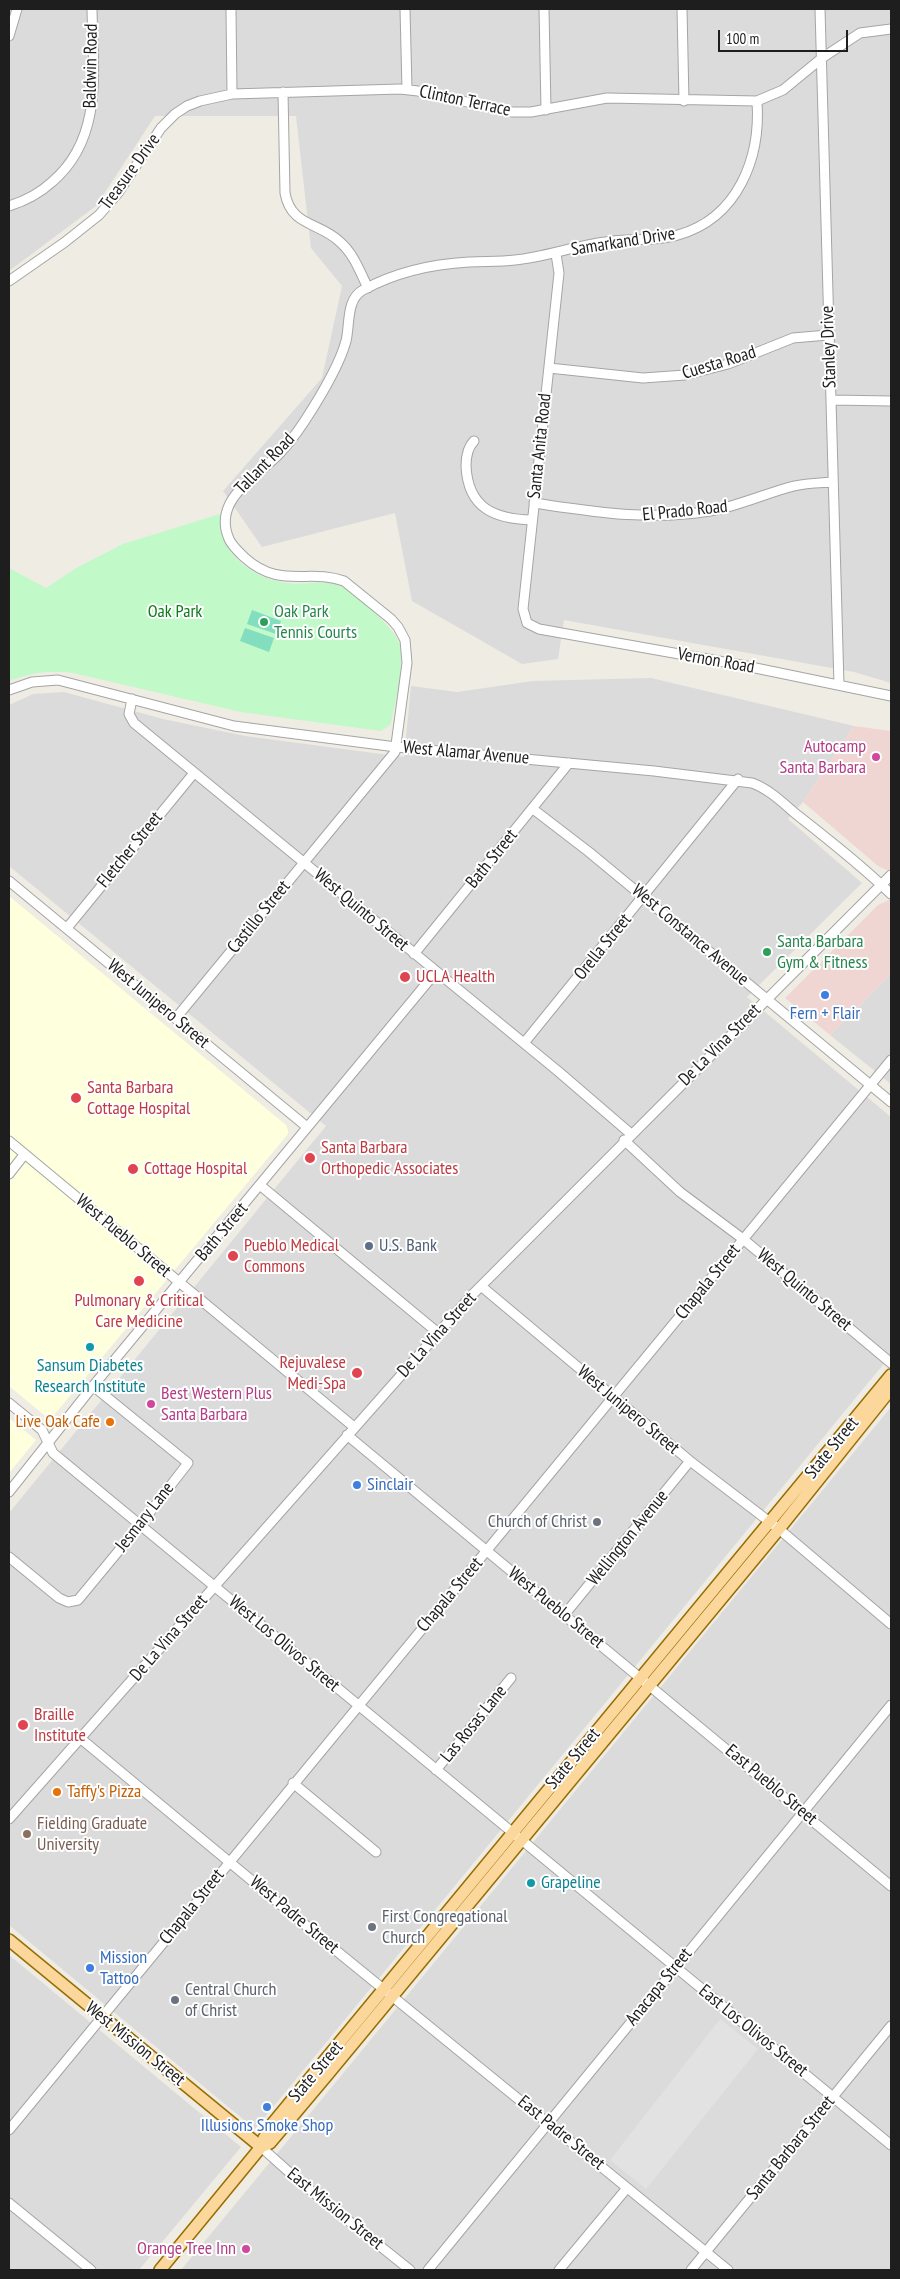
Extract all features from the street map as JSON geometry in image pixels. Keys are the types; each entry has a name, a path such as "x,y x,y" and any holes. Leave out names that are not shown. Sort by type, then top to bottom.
{"main road":[{"name":"State Street","path":"775,1526 891,1375"},
{"name":"State Street","path":"160,2270 261,2148 270,2143 389,1992 645,1681 891,1389"},
{"name":"West Mission Street","path":"9,1940 261,2148"}],"street":[{"path":"9,36 16,9"},
{"name":"Baldwin Road","path":"9,206 34,195 60,176 70,164 83,141 93,95 92,9"},
{"path":"231,9 232,94"},
{"path":"405,9 408,90"},
{"path":"544,9 546,110"},
{"path":"682,9 684,100"},
{"name":"Stanley Drive","path":"820,9 839,685"},
{"path":"757,100 783,90 822,58 860,33 891,29"},
{"name":"Clinton Terrace","path":"232,94 408,90 512,112 546,110 607,98 757,100"},
{"path":"283,92 285,193 288,204 298,217 335,236 355,261 368,288"},
{"name":"Treasure Drive","path":"9,281 65,242 99,214 118,193 161,128 175,114 200,101 232,94"},
{"name":"Samarkand Drive","path":"368,288 405,272 435,266 514,260 556,254 593,244 662,239 678,235 702,225 716,215 736,193 750,167 757,133 757,100"},
{"name":"Santa Anita Road","path":"539,630 530,626 523,615 559,273 556,254"},
{"name":"Tallant Road","path":"368,288 360,292 355,298 346,342 340,357 305,421 280,453 236,493 229,506 226,520 227,531 233,544 240,553 257,567 289,577 344,580 398,626 405,640 407,663 396,747"},
{"name":"Cuesta Road","path":"549,368 643,378 678,376 728,364 793,338 828,335"},
{"path":"832,400 891,401"},
{"path":"474,441 470,445 466,456 467,478 478,503 504,517 532,520"},
{"name":"El Prado Road","path":"534,502 617,515 677,515 737,505 793,486 832,482"},
{"name":"Vernon Road","path":"539,630 891,696"},
{"name":"West Alamar Avenue","path":"9,690 32,682 58,680 234,726 396,747 738,780 763,788 891,894"},
{"name":"West Quinto Street","path":"132,699 130,714 134,723 524,1043 628,1137 680,1192 743,1240 891,1363"},
{"name":"Castillo Street","path":"176,1018 303,862 393,756 396,747"},
{"name":"Bath Street","path":"414,954 569,763"},
{"name":"Fletcher Street","path":"67,928 194,773"},
{"name":"Orella Street","path":"524,1043 738,780"},
{"name":"West Constance Avenue","path":"533,808 767,998 891,1102"},
{"name":"De La Vina Street","path":"9,1819 437,1332 628,1137 891,875"},
{"name":"West Junipero Street","path":"9,881 307,1127"},
{"name":"Bath Street","path":"9,1492 93,1386 261,1186 307,1127 436,972"},
{"name":"Chapala Street","path":"9,2130 103,2018 293,1783 891,1060"},
{"name":"West Pueblo Street","path":"9,1141 354,1427"},
{"path":"9,1174 24,1155"},
{"path":"261,1186 437,1332"},
{"name":"West Junipero Street","path":"481,1286 613,1398 690,1461 775,1526 891,1624"},
{"name":"Jesmary Lane","path":"9,1557 59,1598 73,1602 82,1596 188,1463 93,1386"},
{"name":"West Los Olivos Street","path":"9,1403 42,1430 53,1453 517,1837"},
{"name":"West Pueblo Street","path":"347,1435 645,1681"},
{"name":"Wellington Avenue","path":"565,1614 690,1461"},
{"name":"Las Rosas Lane","path":"436,1770 511,1678"},
{"name":"East Pueblo Street","path":"645,1681 891,1886"},
{"name":"Anacapa Street","path":"428,2270 891,1705"},
{"name":"West Padre Street","path":"80,1738 389,1992"},
{"path":"293,1783 376,1852"},
{"name":"East Los Olivos Street","path":"517,1837 891,2145"},
{"name":"East Padre Street","path":"389,1992 728,2270"},
{"name":"Santa Barbara Street","path":"691,2270 891,2026"},
{"name":"East Mission Street","path":"261,2148 410,2270"},
{"path":"559,2270 627,2188"},
{"path":"9,2203 91,2270"}],"shaded area":[{"path":"9,9 891,9 891,683 854,672 564,620 558,659 522,664 412,601 395,513 262,547 223,491 322,378 342,286 311,248 296,116 155,116 96,206 9,271"},
{"path":"651,678 854,726 803,802 788,819 862,883 747,997 891,1117 891,1355 255,2129 9,1925 9,1513 326,1126 9,866 9,705 33,694 64,692 163,719 245,736 404,757 411,686 457,692 533,681"},
{"path":"854,726 891,731 891,872 878,866 803,802"},
{"name":"Cottage Hospital","path":"9,896 286,1125 288,1130 288,1134 50,1420 9,1386"},
{"path":"891,899 891,974 830,1035 785,998 878,905"},
{"path":"891,974 891,1084 830,1035"},
{"path":"891,1407 891,2270 181,2270 280,2150"},
{"path":"9,1418 36,1440 9,1473"},
{"path":"9,1955 241,2147 139,2270 9,2270"},
{"path":"720,2019 758,2049 646,2189 610,2160"}],"green space":[{"name":"Oak Park","path":"220,514 224,540 230,551 249,569 273,580 286,583 336,584 351,592 389,627 399,642 401,651 401,672 391,724 381,731 241,712 73,673 41,673 9,681 9,568 46,588 78,567 123,544"},
{"name":"Oak Park Tennis Courts","path":"252,610 281,621 276,634 247,624"},
{"name":"Oak Park Tennis Courts","path":"245,628 274,638 269,652 240,641"}],"place":[{"name":"Oak Park Tennis Courts","path":"264,622"},
{"name":"Autocamp Santa Barbara","path":"876,757"},
{"name":"Santa Barbara Gym & Fitness","path":"767,952"},
{"name":"UCLA Health","path":"405,977"},
{"name":"Fern + Flair","path":"825,995"},
{"name":"Santa Barbara Cottage Hospital","path":"76,1098"},
{"name":"Santa Barbara Orthopedic Associates","path":"310,1158"},
{"name":"Cottage Hospital","path":"133,1169"},
{"name":"U.S. Bank","path":"369,1246"},
{"name":"Pueblo Medical Commons","path":"233,1256"},
{"name":"Pulmonary & Critical Care Medicine","path":"139,1281"},
{"name":"Sansum Diabetes Research Institute","path":"90,1347"},
{"name":"Rejuvalese Medi-Spa","path":"357,1373"},
{"name":"Best Western Plus Santa Barbara","path":"151,1404"},
{"name":"Live Oak Cafe","path":"110,1422"},
{"name":"Sinclair","path":"357,1485"},
{"name":"Church of Christ","path":"597,1522"},
{"name":"Braille Institute","path":"23,1725"},
{"name":"Taffy's Pizza","path":"57,1792"},
{"name":"Fielding Graduate University","path":"27,1834"},
{"name":"Grapeline","path":"531,1883"},
{"name":"First Congregational Church","path":"372,1927"},
{"name":"Mission Tattoo","path":"90,1968"},
{"name":"Central Church of Christ","path":"175,2000"},
{"name":"Illusions Smoke Shop","path":"267,2107"},
{"name":"Orange Tree Inn","path":"246,2249"}]}
